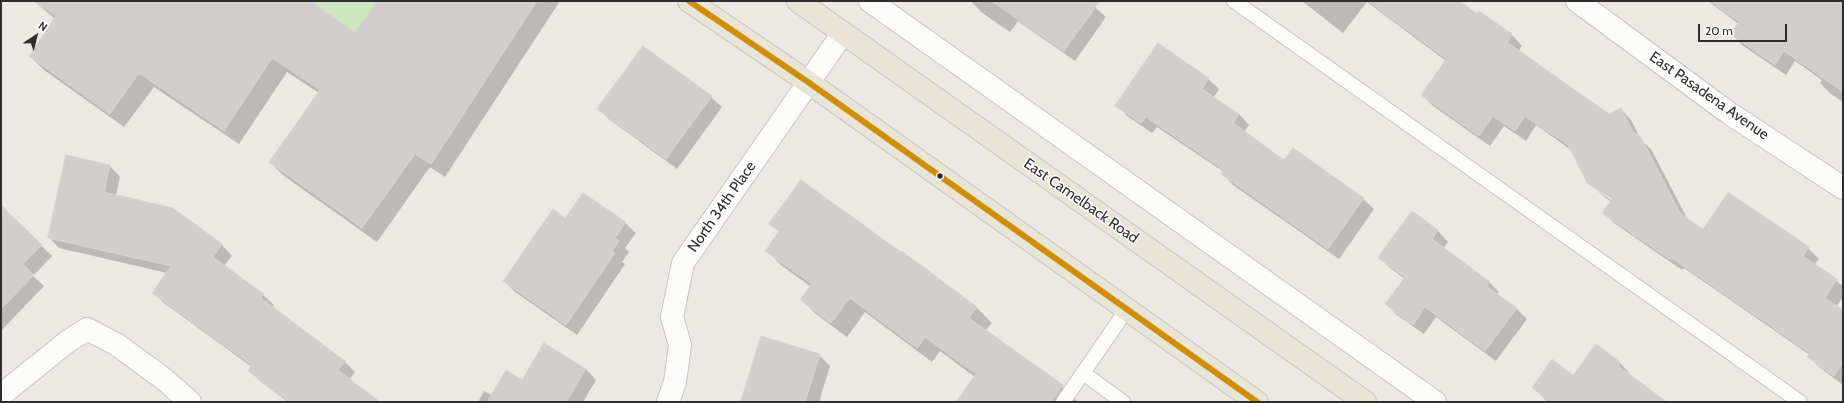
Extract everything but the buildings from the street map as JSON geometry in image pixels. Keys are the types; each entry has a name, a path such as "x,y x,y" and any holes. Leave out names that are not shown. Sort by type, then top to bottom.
{"main road":[{"path":"689,1 808,82 1258,402"},
{"name":"East Camelback Road","path":"798,1 1365,402"}],"street":[{"path":"870,1 1435,402"},
{"name":"East Pasadena Avenue","path":"1577,1 1729,113 1843,188"},
{"name":"North 34th Place","path":"668,402 675,382 680,346 672,317 683,263 808,82 844,33"},
{"path":"1,395 66,342 87,329 116,344 164,379 190,402"}],"lane":[{"path":"1234,1 1800,402"},
{"path":"1063,402 1127,309"},
{"path":"1083,373 1123,402"}],"green space":[{"path":"310,1 377,1 355,32"}],"transit line":[{"path":"689,1 808,82 1257,402"}]}
